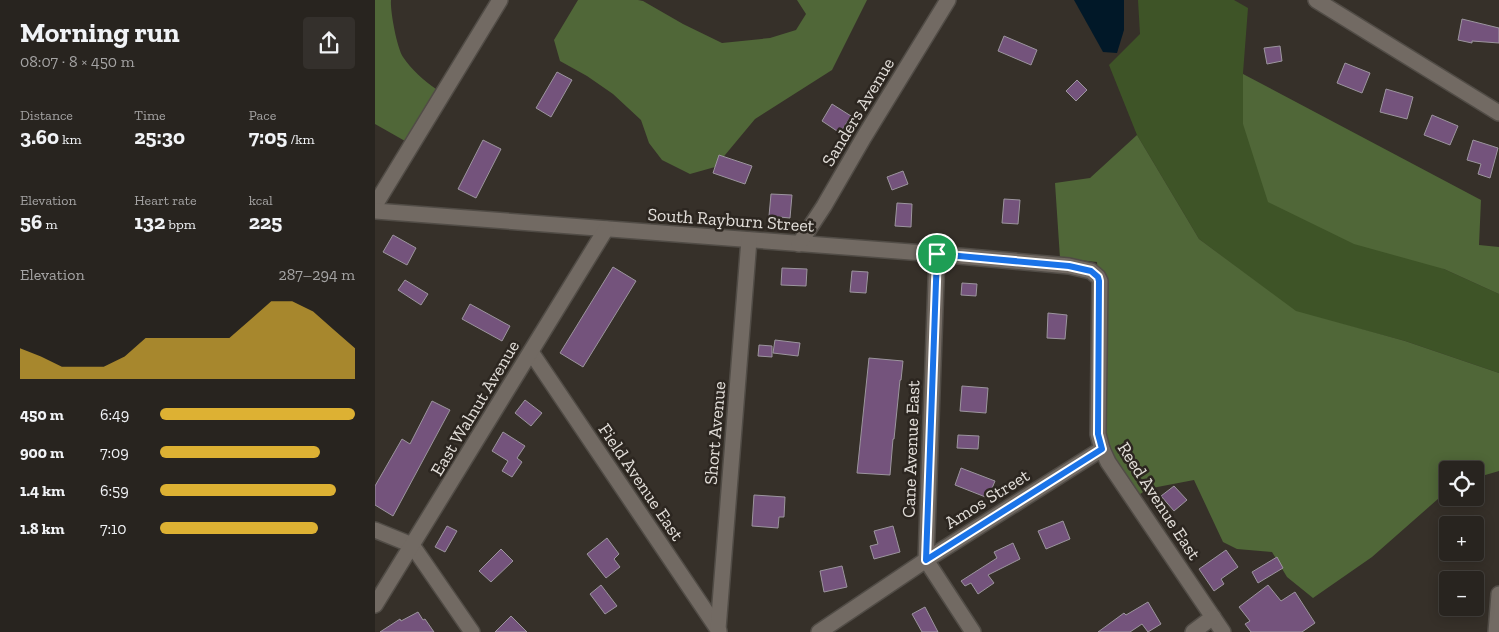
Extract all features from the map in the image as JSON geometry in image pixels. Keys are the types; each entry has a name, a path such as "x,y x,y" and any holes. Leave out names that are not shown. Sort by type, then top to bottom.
{"street":[{"path":"375,205 499,0"},
{"name":"Sanders Avenue","path":"799,244 824,206 948,0"},
{"path":"1316,0 1499,113"},
{"name":"South Rayburn Street","path":"375,211 937,254 1069,266 1083,269"},
{"name":"East Walnut Avenue","path":"375,605 606,230"},
{"name":"Short Avenue","path":"719,630 749,240"},
{"name":"Cane Avenue East","path":"926,560 937,254"},
{"name":"Reed Avenue East","path":"1083,269 1091,271 1098,277 1099,281 1098,434 1102,449 1223,632"},
{"name":"Field Avenue East","path":"531,352 719,630"},
{"name":"Amos Street","path":"819,632 926,560 1102,449"},
{"path":"375,530 412,545 472,632"},
{"path":"926,560 973,632"},
{"path":"1496,632 1499,594"},
{"path":"1193,632 1213,617"}],"green space":[{"path":"375,0 391,0 394,29 403,57 418,74 436,89 405,141 375,124"},
{"path":"578,0 643,1 683,24 722,43 770,38 796,30 806,14 797,0 867,0 832,70 755,119 715,167 690,174 662,160 649,143 641,120 613,94 587,76 560,61 554,40"},
{"path":"1138,0 1234,0 1248,8 1243,73 1243,124 1444,269 1499,294 1499,373 1405,341 1296,312 1199,239 1137,135 1109,65 1140,34"},
{"path":"1243,74 1481,200 1479,245 1499,247 1499,294 1444,269 1354,244 1268,202 1243,124"},
{"path":"1137,135 1199,239 1296,311 1405,341 1499,373 1499,471 1484,475 1484,461 1439,461 1439,498 1372,557 1313,598 1287,577 1272,552 1237,549 1223,542 1194,480 1147,489 1139,495 1119,466 1105,434 1097,262 1060,258 1055,183 1090,178"}],"water":[{"path":"1074,0 1124,0 1124,30 1117,53 1103,52"}],"building":[{"path":"1462,19 1499,28 1499,43 1472,41 1472,43 1458,40"},
{"path":"1004,36 1037,50 1031,65 998,51"},
{"path":"1280,46 1282,61 1267,64 1264,48"},
{"path":"1345,63 1370,73 1362,93 1337,83"},
{"path":"557,72 572,80 551,117 536,108"},
{"path":"1077,80 1087,90 1076,101 1066,91"},
{"path":"1386,89 1413,97 1407,119 1380,112"},
{"path":"832,104 851,116 840,133 822,121"},
{"path":"1432,115 1458,126 1450,145 1424,135"},
{"path":"483,140 501,149 476,198 458,189"},
{"path":"1473,140 1498,148 1490,178 1478,174 1481,164 1467,160"},
{"path":"719,155 752,166 745,184 713,173"},
{"path":"903,171 908,184 892,190 887,177"},
{"path":"771,194 792,195 790,218 769,216"},
{"path":"1004,199 1020,200 1018,224 1002,223"},
{"path":"897,203 912,204 911,227 895,226"},
{"path":"393,235 416,248 407,265 383,252"},
{"path":"613,267 636,281 583,367 560,353"},
{"path":"782,268 807,269 806,286 781,285"},
{"path":"852,271 868,272 866,293 850,292"},
{"path":"405,280 428,294 421,305 398,290"},
{"path":"962,283 977,284 976,296 961,295"},
{"path":"470,304 510,326 502,341 462,319"},
{"path":"1048,313 1067,315 1065,339 1047,338"},
{"path":"775,340 800,343 798,356 773,353"},
{"path":"759,345 772,346 772,357 758,356"},
{"path":"869,358 903,361 890,475 857,473"},
{"path":"962,386 988,388 986,413 960,411"},
{"path":"525,400 542,413 531,426 515,413"},
{"path":"432,401 450,410 393,516 375,505 375,486 402,439 410,444"},
{"path":"503,432 525,446 517,458 522,462 512,477 502,471 508,461 492,451"},
{"path":"958,435 979,436 978,449 957,448"},
{"path":"961,468 995,481 988,498 955,485"},
{"path":"1174,486 1187,500 1174,511 1161,496"},
{"path":"754,495 785,497 784,517 779,517 778,528 752,526"},
{"path":"1063,521 1070,539 1046,549 1038,531"},
{"path":"447,526 457,531 445,552 435,547"},
{"path":"893,526 900,552 874,559 870,546 878,544 874,531"},
{"path":"607,538 619,554 614,559 620,567 606,578 587,554"},
{"path":"1013,543 1020,559 988,575 994,583 978,594 971,583 965,586 961,581 997,558 994,552"},
{"path":"501,549 513,561 491,582 479,571"},
{"path":"1226,550 1238,567 1221,579 1224,584 1214,591 1199,569"},
{"path":"1277,557 1283,568 1258,583 1252,572"},
{"path":"842,566 847,587 824,592 820,571"},
{"path":"601,585 617,606 605,614 590,594"},
{"path":"1268,585 1281,601 1295,592 1315,623 1302,632 1251,632 1245,624 1250,621 1239,607"},
{"path":"1148,602 1161,624 1148,632 1142,624 1130,632 1098,632 1124,613 1126,615"},
{"path":"925,607 938,632 922,632 912,614"},
{"path":"418,612 434,632 380,632 400,619 401,621"},
{"path":"511,616 527,632 495,632"}],"route":[{"path":"937,254 1069,266 1091,271 1098,277 1098,434 1102,449 926,560 937,254"}]}
